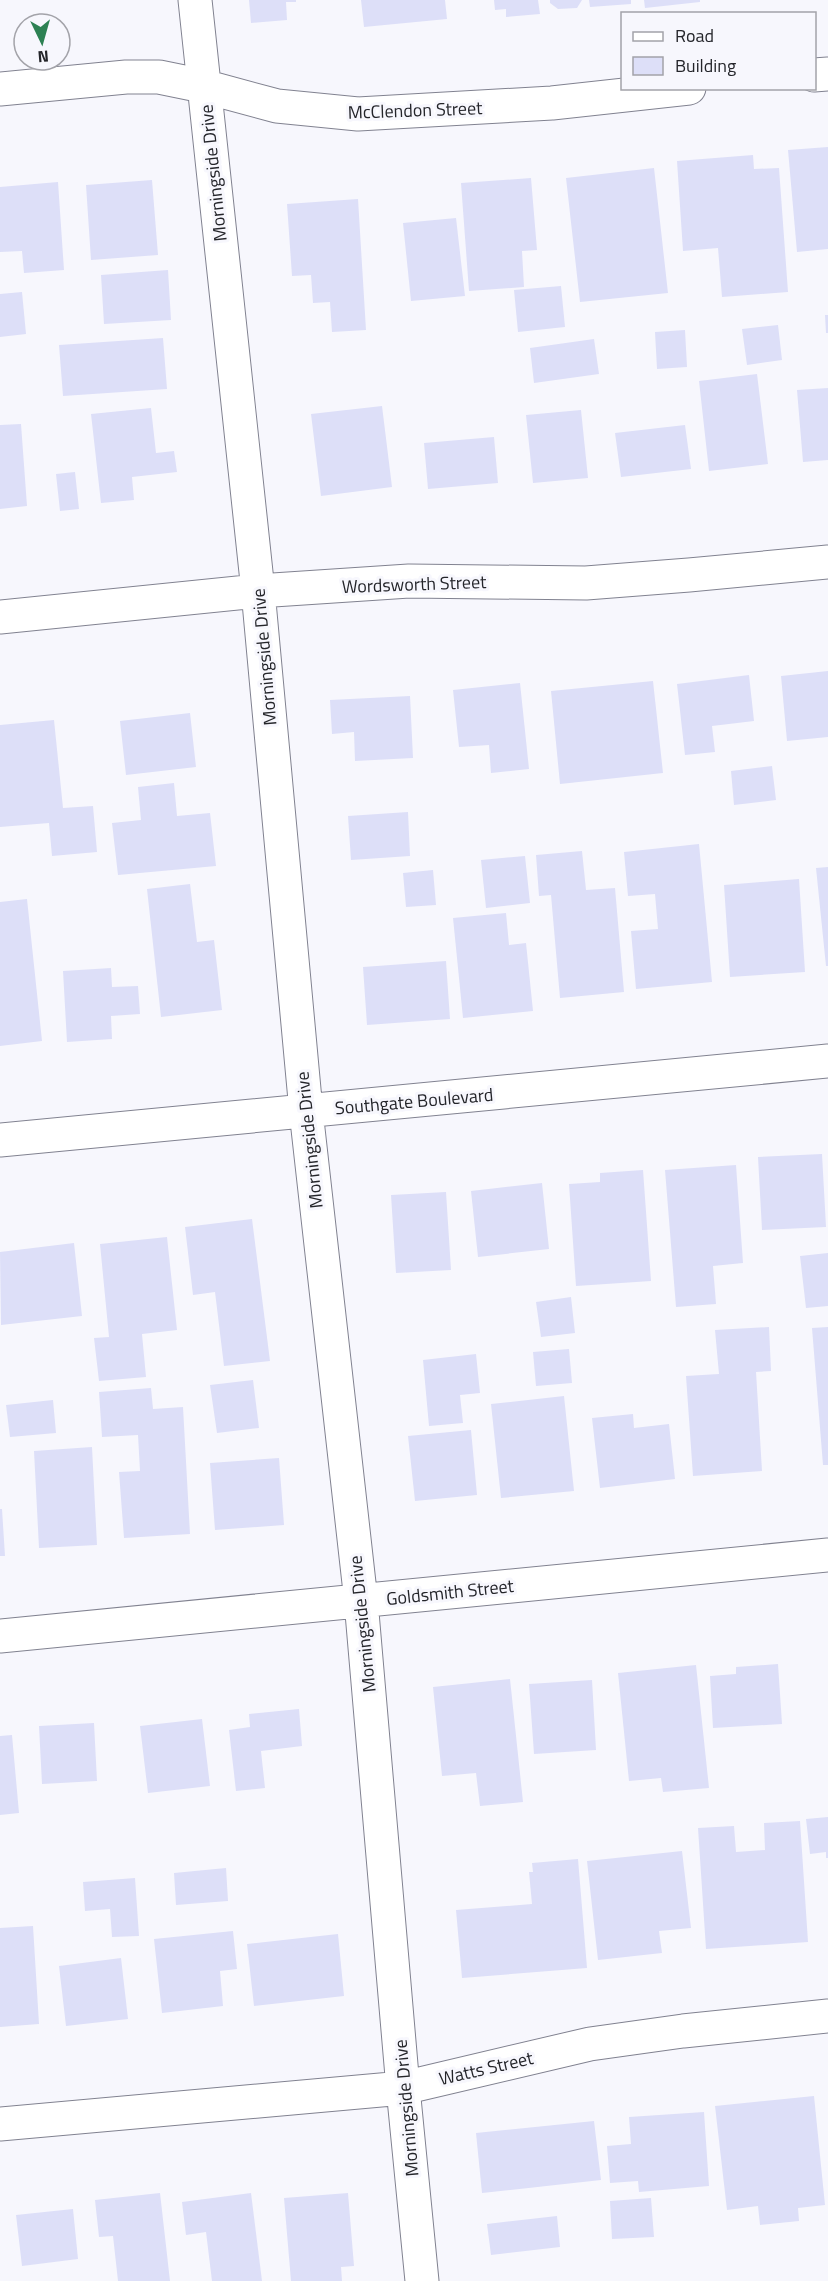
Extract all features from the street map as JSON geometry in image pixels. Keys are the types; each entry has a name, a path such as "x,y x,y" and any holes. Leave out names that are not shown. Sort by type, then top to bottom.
{"street":[{"name":"Morningside Drive","path":"195,0 258,591 306,1112 361,1601 422,2281"},
{"name":"McClendon Street","path":"0,89 126,77 159,77 278,106 358,114 552,103 672,90"},
{"name":"Wordsworth Street","path":"0,617 258,591 409,581 586,583 828,562"},
{"name":"Southgate Boulevard","path":"0,1140 828,1061"},
{"name":"Goldsmith Street","path":"0,1636 828,1556"},
{"name":"Watts Street","path":"0,2124 403,2088 590,2043 828,2016"}],"building":[{"path":"249,0 296,0 296,2 286,2 287,20 251,23"},
{"path":"361,0 445,0 447,19 364,27"},
{"path":"494,0 538,0 540,14 506,17 506,9 495,10"},
{"path":"550,0 582,0 577,8 558,9 550,3"},
{"path":"589,0 631,0 631,4 590,7"},
{"path":"644,0 700,0 700,2 645,8"},
{"path":"828,147 828,249 797,252 788,150"},
{"path":"753,155 754,169 779,168 788,292 722,297 718,248 683,251 677,161"},
{"path":"654,168 668,293 580,302 566,178"},
{"path":"531,178 537,250 522,251 524,287 469,291 461,183"},
{"path":"152,180 158,255 91,260 86,185"},
{"path":"58,182 64,270 24,273 22,251 0,252 0,187"},
{"path":"358,199 366,330 332,332 330,302 313,303 311,275 292,276 287,204"},
{"path":"456,218 465,296 411,301 403,223"},
{"path":"168,270 171,320 104,324 101,275"},
{"path":"561,286 565,327 518,332 514,290"},
{"path":"22,292 26,334 0,337 0,294"},
{"path":"825,315 828,315 828,333 826,333"},
{"path":"778,325 782,360 747,365 742,329"},
{"path":"685,330 687,367 657,369 655,332"},
{"path":"163,338 167,389 63,396 59,345"},
{"path":"594,339 599,374 534,383 530,348"},
{"path":"757,374 768,464 709,471 699,381"},
{"path":"828,388 828,460 803,462 797,390"},
{"path":"382,406 392,487 321,496 311,414"},
{"path":"151,408 156,453 174,451 177,472 132,477 134,500 101,503 91,414"},
{"path":"581,410 588,478 533,483 526,415"},
{"path":"21,424 27,506 0,509 0,425"},
{"path":"685,425 691,469 621,477 615,433"},
{"path":"494,437 498,483 428,489 424,443"},
{"path":"75,472 79,509 60,511 56,474"},
{"path":"828,671 828,737 787,741 781,676"},
{"path":"749,675 754,721 712,726 715,752 685,755 677,684"},
{"path":"653,681 663,773 560,784 551,691"},
{"path":"520,683 529,769 491,773 489,745 459,747 453,690"},
{"path":"410,696 413,758 355,761 354,732 332,734 330,700"},
{"path":"190,713 196,767 126,775 120,721"},
{"path":"54,720 63,808 93,806 97,852 52,856 49,823 0,827 0,725"},
{"path":"772,766 776,800 734,805 731,771"},
{"path":"174,783 177,816 210,813 216,866 118,875 112,823 141,820 138,787"},
{"path":"408,812 410,856 351,860 348,816"},
{"path":"699,844 712,982 636,989 631,931 658,929 655,894 628,896 624,852"},
{"path":"582,851 586,890 615,888 624,992 560,998 551,895 539,896 536,855"},
{"path":"525,856 530,903 486,908 481,860"},
{"path":"828,867 828,966 826,966 816,868"},
{"path":"433,870 436,905 406,907 403,873"},
{"path":"799,879 805,972 730,977 724,885"},
{"path":"190,884 197,942 214,940 222,1010 161,1017 147,889"},
{"path":"27,899 42,1041 0,1046 0,902"},
{"path":"506,913 509,945 526,943 533,1011 463,1018 453,918"},
{"path":"446,961 450,1019 367,1025 363,967"},
{"path":"111,968 112,987 138,986 140,1014 111,1016 112,1039 67,1042 63,971"},
{"path":"822,1154 826,1227 762,1230 758,1157"},
{"path":"736,1165 743,1263 713,1266 716,1304 676,1307 665,1170"},
{"path":"643,1170 651,1281 576,1286 569,1184 600,1182 600,1173"},
{"path":"542,1183 549,1249 478,1257 471,1191"},
{"path":"446,1192 451,1270 396,1273 391,1195"},
{"path":"252,1219 270,1361 224,1366 215,1292 193,1295 185,1227"},
{"path":"167,1237 177,1330 142,1334 146,1377 99,1381 94,1338 109,1337 100,1244"},
{"path":"74,1243 82,1316 1,1325 0,1252"},
{"path":"828,1253 828,1306 806,1308 800,1256"},
{"path":"571,1297 575,1333 541,1337 536,1302"},
{"path":"769,1327 771,1371 756,1372 762,1471 693,1476 686,1376 719,1374 715,1330"},
{"path":"828,1327 828,1465 823,1465 812,1328"},
{"path":"569,1349 572,1383 536,1386 533,1352"},
{"path":"476,1354 480,1393 460,1395 463,1423 429,1426 423,1360"},
{"path":"253,1380 259,1428 217,1433 210,1385"},
{"path":"151,1388 153,1409 183,1407 190,1534 124,1538 119,1472 140,1471 138,1435 102,1437 99,1392"},
{"path":"564,1396 574,1491 501,1498 491,1404"},
{"path":"53,1400 56,1433 10,1437 6,1405"},
{"path":"633,1414 634,1428 669,1424 675,1479 600,1488 592,1418"},
{"path":"471,1430 477,1495 415,1501 408,1436"},
{"path":"92,1447 97,1545 39,1548 34,1451"},
{"path":"279,1458 284,1525 215,1530 210,1463"},
{"path":"0,1509 2,1509 5,1556 0,1556"},
{"path":"778,1664 782,1724 713,1728 710,1676 736,1674 736,1667"},
{"path":"696,1665 709,1788 663,1792 661,1778 629,1781 618,1673"},
{"path":"510,1679 523,1802 480,1806 476,1773 442,1776 433,1687"},
{"path":"592,1680 596,1750 534,1754 529,1684"},
{"path":"299,1709 302,1746 261,1751 265,1788 236,1791 229,1730 250,1727 249,1714"},
{"path":"202,1719 210,1786 148,1793 140,1726"},
{"path":"94,1723 97,1781 42,1784 39,1726"},
{"path":"12,1735 19,1813 0,1815 0,1736"},
{"path":"828,1817 828,1858 826,1858 826,1852 810,1854 806,1819"},
{"path":"800,1821 808,1942 706,1949 698,1828 734,1826 736,1852 765,1850 764,1823"},
{"path":"682,1851 691,1928 659,1931 662,1953 598,1960 587,1861"},
{"path":"578,1859 587,1968 462,1978 456,1910 532,1904 529,1872 533,1872 532,1863"},
{"path":"226,1868 228,1901 176,1905 174,1873"},
{"path":"135,1878 139,1936 112,1937 110,1909 85,1911 83,1882"},
{"path":"33,1926 39,2024 0,2027 0,1928"},
{"path":"233,1931 237,1969 220,1971 223,2006 162,2013 154,1939"},
{"path":"338,1934 344,1996 254,2006 247,1944"},
{"path":"121,1958 128,2019 66,2026 59,1966"},
{"path":"814,2096 825,2205 798,2208 799,2221 760,2225 758,2206 727,2210 715,2106"},
{"path":"704,2112 709,2186 639,2192 638,2181 610,2183 607,2146 631,2144 629,2117"},
{"path":"594,2121 601,2180 482,2193 476,2133"},
{"path":"160,2193 170,2281 118,2281 113,2236 99,2237 95,2200"},
{"path":"251,2193 262,2281 212,2281 206,2232 186,2235 182,2202"},
{"path":"348,2193 354,2266 341,2267 342,2281 291,2281 284,2198"},
{"path":"651,2198 654,2237 612,2239 610,2201"},
{"path":"73,2209 78,2259 22,2266 16,2215"},
{"path":"557,2216 560,2247 491,2255 487,2224"}]}
